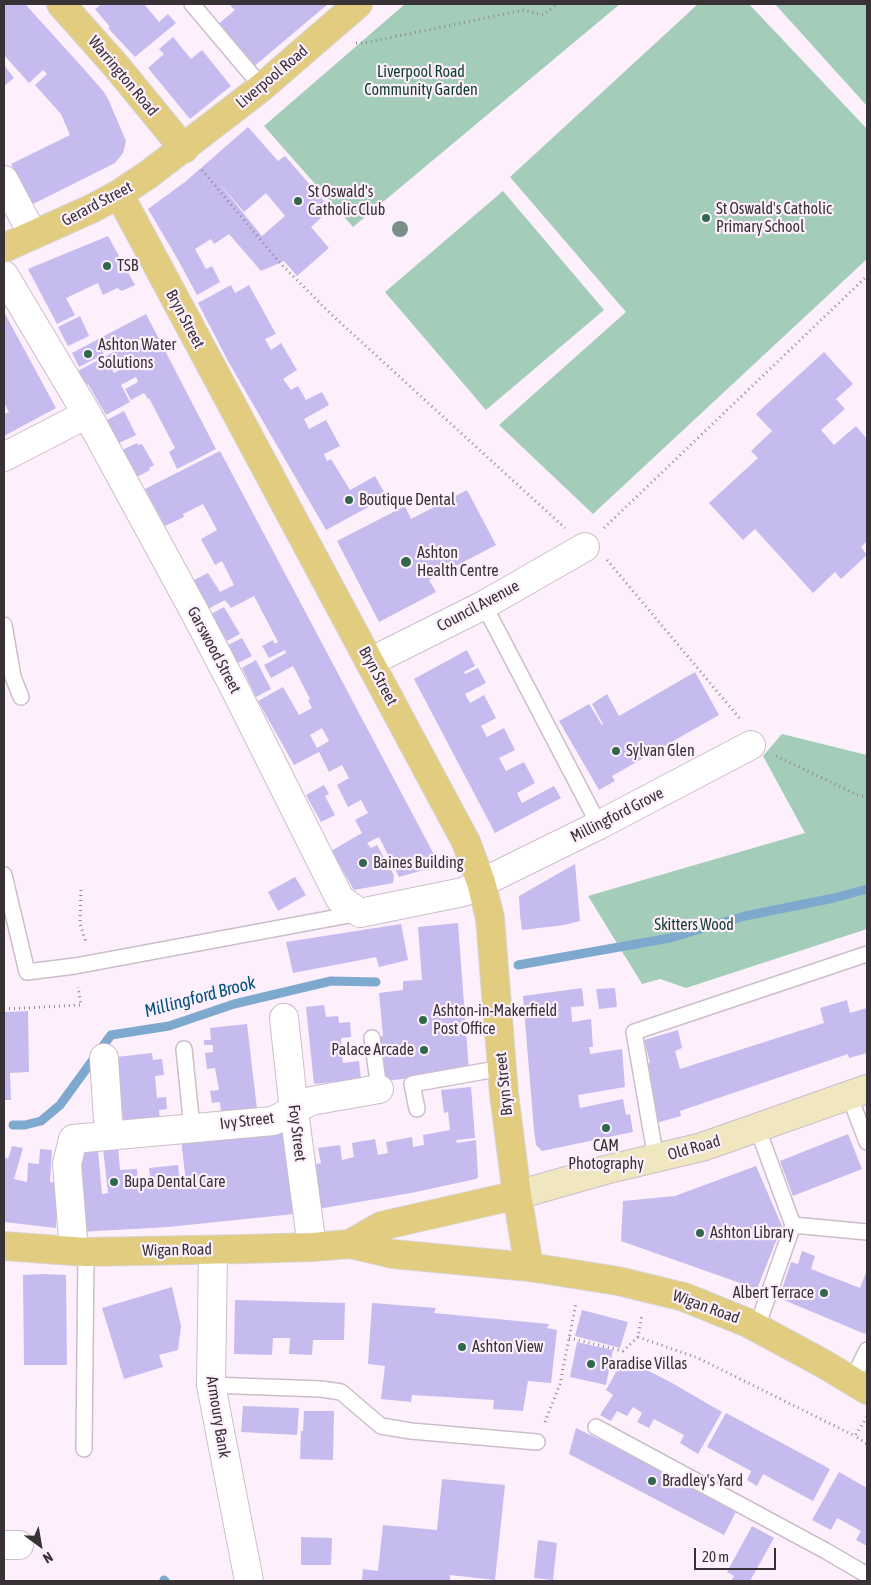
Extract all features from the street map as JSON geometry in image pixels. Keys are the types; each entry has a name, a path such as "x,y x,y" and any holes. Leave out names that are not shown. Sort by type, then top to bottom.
{"main road":[{"name":"Warrington Road","path":"60,4 117,67 192,159"},
{"name":"Liverpool Road","path":"192,159 262,87 358,4"},
{"name":"Gerard Street","path":"4,248 93,208 119,194 149,174 192,159"},
{"name":"Bryn Street","path":"119,194 466,842 482,882 490,918 502,1068 517,1195"},
{"name":"Wigan Road","path":"350,1244 381,1226 517,1195"},
{"path":"517,1195 529,1267"},
{"name":"Wigan Road","path":"4,1246 80,1252 213,1250 350,1244 393,1254 529,1267 618,1281 684,1297 757,1327 860,1386"}],"street":[{"path":"4,180 33,235"},
{"name":"Garswood Street","path":"4,275 87,414 231,681 340,899 360,913"},
{"path":"4,457 87,414"},
{"name":"Council Avenue","path":"370,662 484,605 588,544"},
{"name":"Millingford Grove","path":"482,882 600,825 752,745"},
{"path":"360,913 463,892 482,882"},
{"name":"Foy Street","path":"284,1018 312,1247"},
{"path":"104,1058 110,1135"},
{"name":"Ivy Street","path":"80,1252 67,1164 73,1139 274,1121 311,1101 379,1089"},
{"name":"Old Road","path":"517,1195 605,1170 702,1147 858,1092"},
{"name":"Armoury Bank","path":"213,1250 210,1385 249,1581"}],"lane":[{"path":"192,4 262,87"},
{"path":"484,605 600,825"},
{"path":"4,625 13,677 21,697"},
{"path":"4,875 27,972 75,966 360,913"},
{"path":"656,1159 634,1032 867,954"},
{"path":"372,1038 379,1089"},
{"path":"184,1049 192,1128"},
{"path":"417,1109 412,1084 502,1068"},
{"path":"858,1092 867,1142"},
{"path":"757,1128 793,1225 757,1327"},
{"path":"793,1225 867,1232"},
{"path":"80,1252 84,1449"},
{"path":"860,1386 867,1350"},
{"path":"210,1385 341,1392 381,1426 411,1431 538,1442"},
{"path":"596,1428 867,1575"}],"path":[{"path":"329,29 350,42 364,43 524,10 543,16 557,4"},
{"path":"192,159 280,263 333,316 588,544 745,725 752,745 867,798"},
{"path":"588,544 867,276"},
{"path":"80,923 81,890"},
{"path":"4,1009 81,1006 75,966"},
{"path":"538,1442 560,1384 582,1276"},
{"path":"569,1338 622,1350 638,1337 642,1316"},
{"path":"638,1337 698,1358 855,1436 867,1444"},
{"path":"855,1436 867,1416"}],"green space":[{"name":"Liverpool Road Community Garden","path":"405,4 620,4 353,227 264,126"},
{"name":"St Oswald's Catholic Primary School","path":"698,4 749,4 867,129 867,259 593,514 499,425 626,312 510,177"},
{"path":"775,4 867,4 867,106"},
{"path":"503,191 604,310 486,410 385,292"},
{"name":"Skitters Wood","path":"782,734 867,755 867,929 686,988 660,979 642,984 588,896 805,833 763,756"}],"building":[{"path":"4,4 25,4 83,68 104,92 126,141 123,153 115,163 31,205 11,164 70,135 61,114 35,85 47,74 43,70 29,83 4,55"},
{"path":"102,4 144,4 159,22 168,14 176,23 135,57 108,28 110,27 95,9"},
{"path":"229,4 328,4 252,68 216,26 235,10"},
{"path":"173,37 191,59 202,50 231,86 190,119 148,68 164,54 159,49"},
{"path":"4,65 14,78 4,86"},
{"path":"248,127 278,161 285,156 331,209 311,227 329,248 297,276 284,261 261,271 229,234 214,244 211,239 195,249 206,269 212,266 220,282 197,295 148,209 185,182","holes":["217,181 244,212 266,193 285,216 262,236"]},
{"path":"108,236 135,285 122,291 117,288 103,295 98,283 66,298 75,315 57,324 28,269"},
{"path":"231,285 235,293 249,285 276,334 265,339 271,350 281,343 297,370 283,379 291,390 298,386 306,400 322,392 329,405 304,419 309,429 326,420 340,446 324,454 327,461 331,459 350,490 375,476 387,497 326,530 228,361 198,303"},
{"path":"4,312 56,408 4,436 4,414 9,412 4,403"},
{"path":"146,314 216,449 177,469 169,452 175,448 149,398 144,393 131,400 125,389 138,382 136,377 121,385 130,402 106,415 88,384 83,386 76,372 119,349 116,344 102,351 104,354 79,367 72,353","holes":["126,361 128,365 114,373 112,369"]},
{"path":"80,316 89,336 68,346 58,327"},
{"path":"824,352 853,384 836,399 845,409 821,430 834,445 856,426 867,439 867,541 861,547 867,555 841,579 835,572 813,593 755,529 743,540 709,503 758,458 751,451 772,431 756,414"},
{"path":"124,411 136,435 119,443 107,420"},
{"path":"137,443 138,445 142,444 154,465 149,468 150,470 137,477 122,450"},
{"path":"220,451 438,862 434,867 399,877 379,837 367,843 371,848 377,845 394,875 393,883 354,890 331,851 362,833 355,820 368,813 361,800 348,807 337,785 349,778 342,765 329,772 319,752 294,765 258,701 283,687 299,715 312,708 308,700 310,699 293,666 271,678 264,665 286,653 285,650 269,658 262,646 273,640 275,644 278,642 254,596 231,608 225,600 208,609 192,581 208,573 220,592 234,585 222,561 215,565 201,539 217,530 203,504 183,514 184,517 165,526 145,489","holes":["322,728 329,741 317,748 310,735"]},
{"name":"Ashton Health Centre","path":"467,490 496,545 429,580 436,592 379,622 337,541 405,506 411,519"},
{"path":"224,607 240,634 227,641 211,614"},
{"path":"242,638 252,656 238,663 228,645"},
{"path":"467,650 475,666 464,672 465,674 478,668 486,683 465,694 470,703 484,695 496,718 481,726 487,737 504,728 515,750 499,758 506,771 524,762 535,783 517,793 522,803 554,786 561,798 495,833 414,679"},
{"path":"256,660 271,689 256,697 242,668"},
{"name":"Sylvan Glen","path":"695,672 719,715 612,776 615,781 599,790 559,721 589,704 602,725 592,704 607,694 619,716"},
{"path":"324,785 329,794 325,796 335,815 321,822 306,795"},
{"path":"575,864 580,921 522,930 519,896"},
{"path":"295,877 306,895 278,911 268,892"},
{"path":"458,923 469,1071 385,1081 379,1037 383,1036 379,993 403,990 403,981 422,980 418,927"},
{"path":"401,924 408,960 379,967 376,957 293,973 286,942"},
{"path":"582,988 584,1006 571,1007 572,1022 591,1019 593,1047 589,1047 590,1054 622,1049 625,1087 578,1095 580,1108 623,1099 626,1115 630,1114 633,1132 542,1151 536,1145 534,1131 523,996"},
{"path":"615,988 617,1007 599,1009 596,989"},
{"path":"847,1000 850,1013 867,1008 867,1053 849,1058 848,1054 680,1111 681,1116 656,1123 644,1064 650,1063 644,1040 678,1030 682,1048 675,1051 680,1069 824,1023 820,1008"},
{"path":"324,1005 326,1017 338,1016 339,1023 350,1022 351,1037 341,1038 343,1063 359,1061 361,1079 314,1084 306,1007"},
{"path":"28,1011 29,1072 10,1073 11,1100 4,1100 4,1012"},
{"path":"247,1024 257,1109 221,1113 220,1102 212,1103 210,1091 219,1090 215,1068 207,1069 205,1053 213,1052 213,1045 204,1045 204,1040 211,1040 210,1028"},
{"path":"152,1053 153,1060 162,1059 164,1075 155,1076 157,1098 166,1097 167,1109 159,1110 160,1121 124,1125 116,1057"},
{"path":"471,1087 475,1138 456,1140 457,1143 476,1140 478,1177 476,1179 411,1193 318,1209 312,1165 321,1163 318,1148 340,1145 342,1160 354,1157 352,1143 375,1139 378,1155 388,1153 386,1142 412,1137 413,1147 424,1145 423,1135 450,1130 448,1112 444,1113 441,1090"},
{"path":"288,1129 294,1214 168,1227 79,1232 77,1153 98,1151 102,1194 108,1193 103,1148 118,1146 120,1170 137,1169 138,1188 151,1187 149,1168 178,1165 180,1185 186,1184 181,1138"},
{"path":"848,1134 862,1169 793,1196 780,1161"},
{"path":"12,1146 23,1148 14,1179 27,1182 28,1163 39,1164 40,1149 52,1150 50,1182 58,1183 56,1228 4,1222 4,1157 8,1159"},
{"name":"Ashton Library","path":"756,1166 782,1226 757,1289 621,1241 623,1201 675,1196"},
{"name":"Albert Terrace","path":"802,1251 815,1256 811,1269 860,1288 867,1270 867,1329 865,1334 779,1298 791,1262 798,1264"},
{"path":"23,1275 66,1275 67,1365 24,1365"},
{"path":"172,1287 181,1326 178,1350 159,1355 163,1367 124,1379 102,1308"},
{"path":"235,1300 345,1303 344,1340 313,1340 312,1355 289,1354 290,1338 273,1338 272,1355 234,1354"},
{"name":"Ashton View","path":"372,1303 436,1308 434,1313 549,1324 547,1328 557,1330 551,1383 528,1381 523,1411 493,1409 494,1400 412,1395 411,1402 381,1399 385,1366 368,1364"},
{"path":"582,1310 628,1322 620,1348 575,1336"},
{"name":"Paradise Villas","path":"577,1342 613,1350 606,1385 570,1377"},
{"path":"624,1358 722,1412 698,1454 680,1443 684,1435 654,1419 649,1428 637,1422 642,1413 633,1407 627,1416 617,1411 611,1421 600,1415 613,1395 606,1390"},
{"path":"243,1406 299,1408 297,1435 241,1432"},
{"path":"304,1411 334,1411 333,1460 300,1459"},
{"path":"726,1413 830,1469 813,1501 763,1474 757,1486 747,1480 751,1471 707,1447"},
{"name":"Bradley's Yard","path":"576,1428 738,1508 724,1535 569,1454"},
{"path":"839,1472 867,1488 867,1546 856,1540 861,1531 837,1518 831,1530 812,1520"},
{"path":"442,1479 505,1485 495,1580 450,1575 450,1581 362,1581 363,1569 378,1571 383,1525 437,1530"},
{"path":"752,1526 774,1538 750,1581 731,1581 734,1576 727,1572"},
{"path":"301,1537 332,1538 331,1565 301,1565"},
{"path":"538,1540 557,1543 553,1580 534,1578"}],"waterway":[{"name":"Millingford Brook","path":"518,965 670,938 745,916 834,898 867,889"},
{"name":"Millingford Brook","path":"13,1125 25,1125 41,1121 60,1105 111,1035 169,1026 234,1004 331,981 376,982"}],"place":[{"name":"St Oswald's Catholic Club","path":"298,201"},
{"name":"St Oswald's Catholic Primary School","path":"706,218"},
{"name":"TSB","path":"107,266"},
{"name":"Ashton Water Solutions","path":"88,354"},
{"name":"Boutique Dental","path":"349,500"},
{"name":"Ashton Health Centre","path":"406,562"},
{"name":"Sylvan Glen","path":"616,751"},
{"name":"Baines Building","path":"363,863"},
{"name":"Ashton-in-Makerfield Post Office","path":"423,1020"},
{"name":"Palace Arcade","path":"424,1050"},
{"name":"CAM Photography","path":"606,1128"},
{"name":"Bupa Dental Care","path":"114,1182"},
{"name":"Ashton Library","path":"700,1233"},
{"name":"Albert Terrace","path":"824,1293"},
{"name":"Ashton View","path":"462,1347"},
{"name":"Paradise Villas","path":"591,1364"},
{"name":"Bradley's Yard","path":"652,1481"}]}
